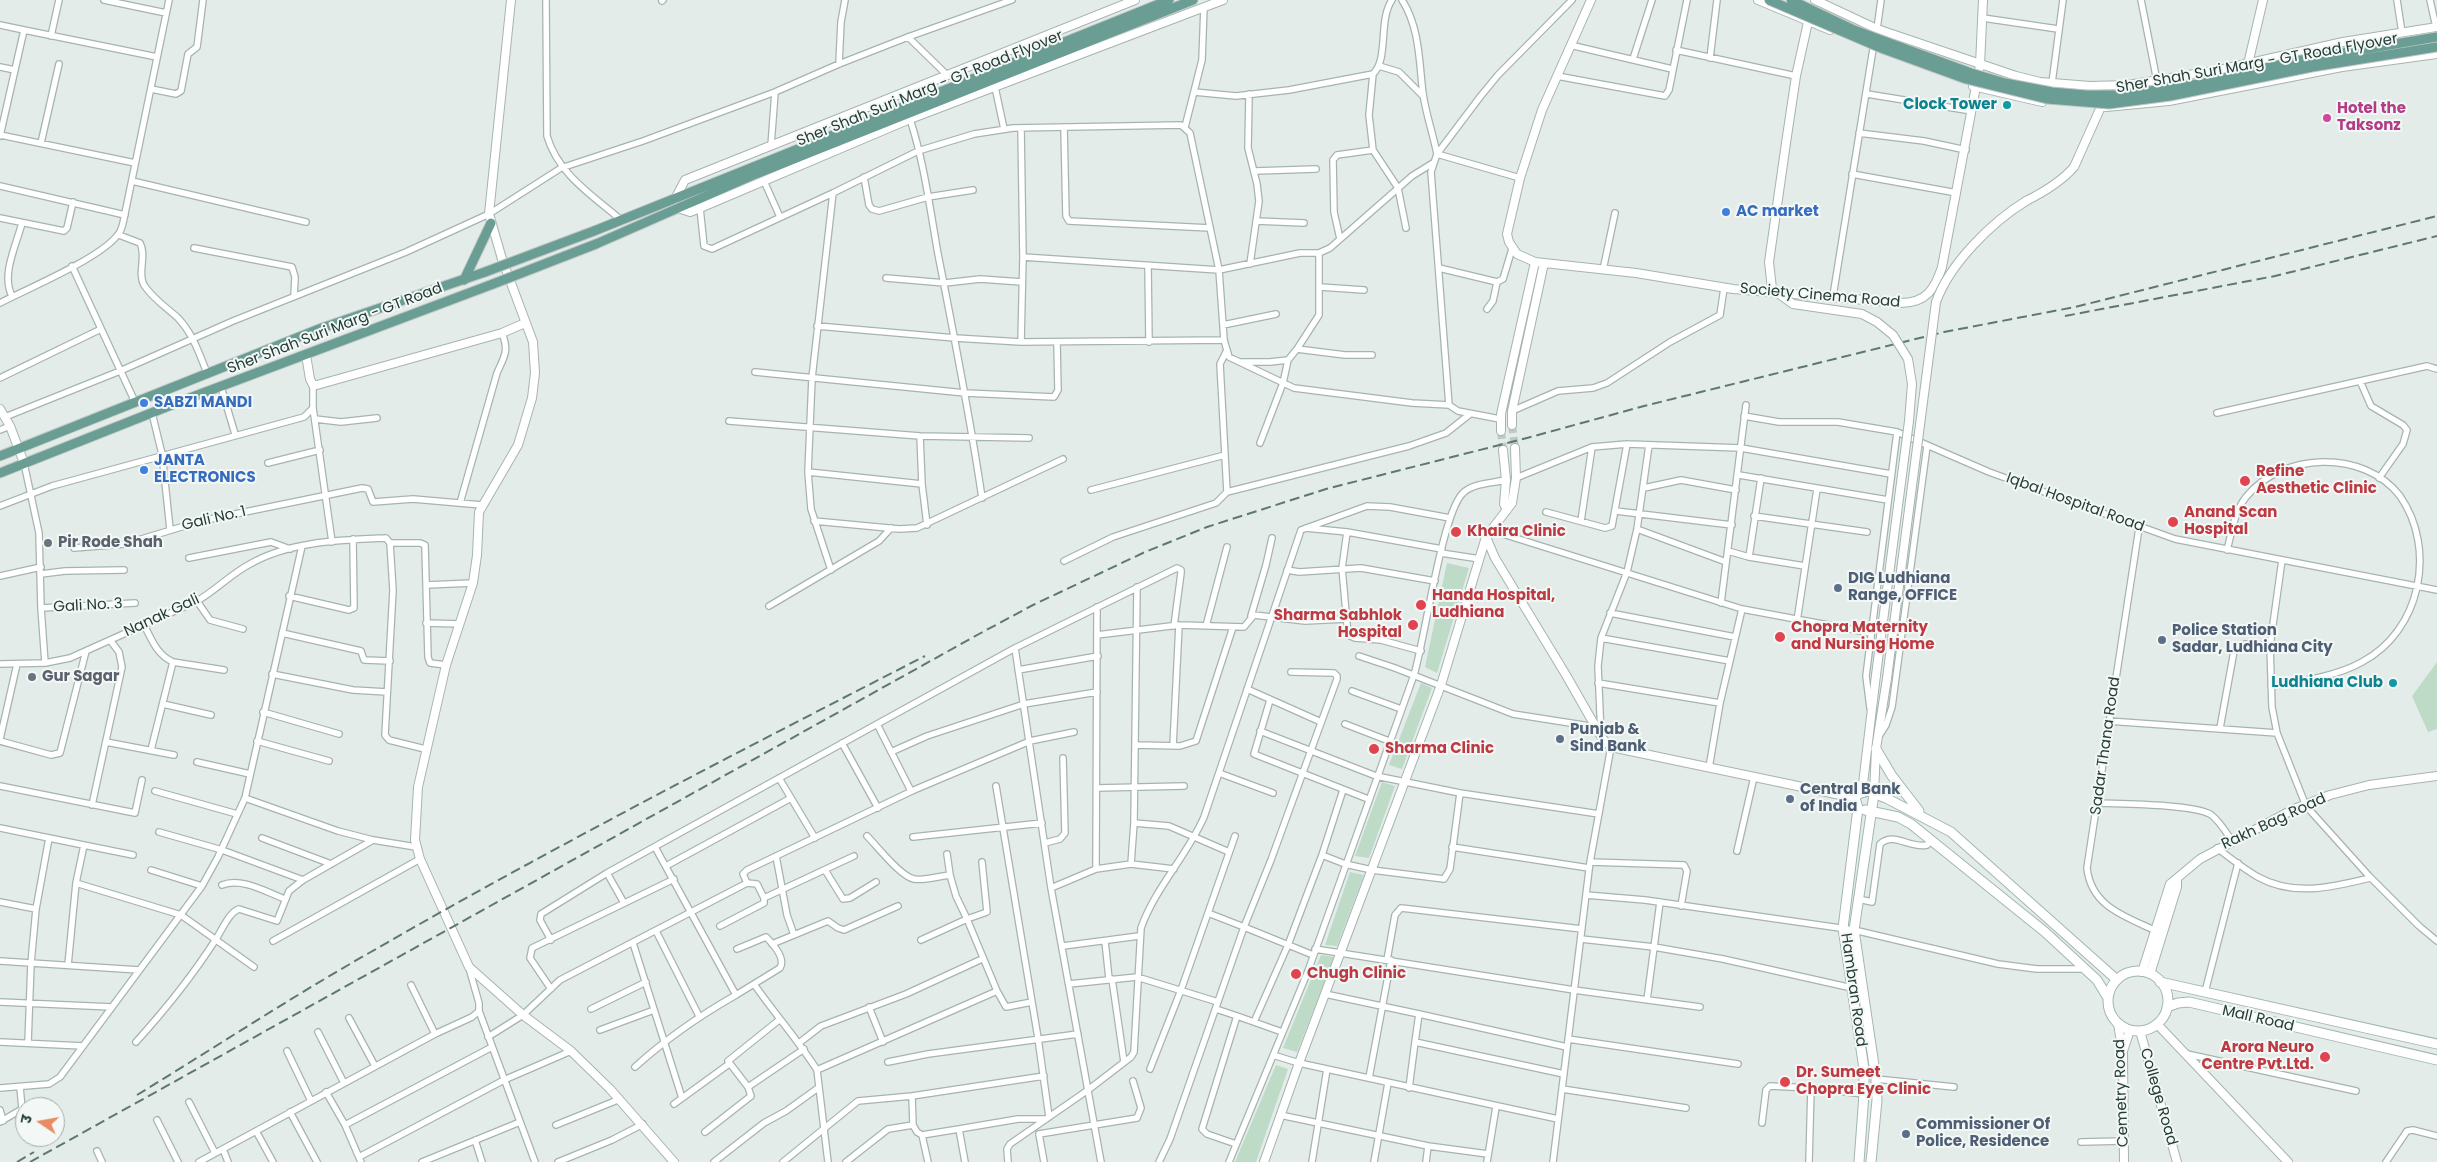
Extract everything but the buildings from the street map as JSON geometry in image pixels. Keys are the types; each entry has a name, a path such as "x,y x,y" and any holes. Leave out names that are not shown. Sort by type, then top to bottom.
{"main road":[{"name":"Sher Shah Suri Marg - GT Road Flyover","path":"677,203 690,192 1169,0"},
{"name":"Sher Shah Suri Marg - GT Road Flyover","path":"677,203 691,202 888,120 1193,0"},
{"name":"Sher Shah Suri Marg - GT Road Flyover","path":"1769,0 1867,42 1966,79 2048,98 2109,104 2170,96 2312,67 2437,47"},
{"name":"Sher Shah Suri Marg - GT Road Flyover","path":"1791,0 1854,30 1971,73 2006,83 2052,92 2101,96 2199,84 2295,61 2437,37"},
{"name":"Sher Shah Suri Marg - GT Road","path":"0,456 319,329 464,280 620,220 677,203"},
{"name":"Sher Shah Suri Marg - GT Road","path":"0,473 596,244 677,203"},
{"path":"464,280 490,218"},
{"path":"1876,749 1892,776 1923,816"},
{"path":"1858,795 1874,794 1923,816 1951,832 2117,980"},
{"name":"Hambran Road","path":"1872,1162 1877,1100 1876,1079 1854,930 1870,810 1874,794"},
{"name":"Hambran Road","path":"1858,795 1843,928 1864,1069 1859,1162"},
{"path":"1858,808 1898,817 1931,840 2045,932 2097,980 2108,998 2112,1016 2118,1024 2130,1030 2140,1031 2149,1029 2158,1024 2167,1007 2167,998 2160,982 2146,973 2126,974 2117,980 2111,988 2108,998"},
{"name":"Mall Road","path":"2160,982 2437,1044"},
{"name":"Mall Road","path":"2167,1007 2189,1002 2437,1060"}],"street":[{"path":"51,36 59,0"},
{"path":"106,0 166,13"},
{"path":"0,303 72,266 109,244 118,235 125,215 169,0"},
{"path":"151,89 176,94 181,91 188,54 197,48 204,0"},
{"path":"511,0 490,218 533,342 535,354 532,398 518,445 482,506 478,518 477,555 473,583 446,665 425,749 418,787 414,826 416,847 420,859 469,967 479,1003 479,1010 488,1037 535,1162"},
{"path":"546,0 547,136 561,168 620,220"},
{"path":"839,64 841,22 845,0"},
{"path":"5,417 120,371 294,296 490,218 510,201 561,168 643,141 775,92 839,64 995,3 1012,0"},
{"path":"1135,0 1124,2 685,180 677,203 690,212 910,119 1223,0"},
{"path":"1392,0 1385,19 1379,66 1373,74 1369,115 1373,150 1398,188 1406,228"},
{"path":"1402,0 1413,23 1418,47 1423,96 1437,154"},
{"path":"1449,405 1439,268 1430,185 1433,163 1437,154 1498,75 1572,0"},
{"path":"1540,262 1517,254 1512,249 1507,234 1520,178 1540,116 1591,0"},
{"path":"1633,59 1652,0"},
{"path":"1557,76 1665,96 1669,90 1672,68 1688,0"},
{"path":"1710,58 1717,0"},
{"path":"1758,0 1873,49 1976,87 2047,102 2103,107 2116,108 2169,100 2342,68 2437,54"},
{"path":"1815,0 1877,29 2016,76 2052,83 2107,87 2157,81 2248,64 2343,42 2437,27 2430,0"},
{"path":"1877,29 1882,0"},
{"name":"Society Cinema Road","path":"1540,262 1724,288 1901,303 1912,303 1924,297 1937,281 1942,267 1966,150 1980,65 1983,0"},
{"path":"2052,83 2063,0"},
{"path":"2140,0 2157,81"},
{"path":"2248,64 2263,0"},
{"path":"2397,0 2402,33"},
{"path":"1185,127 1202,60 1204,7"},
{"path":"1983,18 2058,29"},
{"path":"1488,533 1495,558 1602,738 1610,747 1754,777 1858,795 1872,714 1909,421 1911,373 1901,345 1877,322 1862,314 1844,310 1793,304 1772,289 1769,262 1796,76 1808,22"},
{"path":"0,25 157,58"},
{"path":"24,30 15,70 3,108 0,135 135,163"},
{"path":"908,37 947,75"},
{"path":"1570,45 1672,68"},
{"path":"1833,296 1873,49"},
{"path":"1676,50 1796,76"},
{"path":"41,143 59,64"},
{"path":"0,66 15,70"},
{"path":"1379,66 1403,74 1423,96"},
{"path":"1194,92 1224,96 1289,90 1373,74"},
{"path":"995,87 1004,129"},
{"path":"1874,794 1876,749 1936,302 1942,287 1956,266 2007,212 2045,191 2066,176 2074,167 2103,107 2107,87"},
{"path":"772,146 775,92"},
{"path":"1249,94 1247,141 1255,171 1258,193 1250,264"},
{"path":"1867,94 1972,111"},
{"path":"910,119 945,283 973,436 982,498"},
{"path":"700,208 703,241 708,248 712,248 833,193 918,151 974,134 1004,129 1135,124 1185,127 1190,133 1219,270 1224,340 1229,357 1283,383 1299,388 1412,403 1449,405 1458,411 1500,419"},
{"path":"1064,127 1066,216 1069,221 1210,228"},
{"path":"1021,128 1023,257 1021,342"},
{"path":"1859,133 1924,141 1966,150"},
{"path":"1340,239 1334,212 1333,160 1337,155 1373,150"},
{"path":"1437,154 1520,178"},
{"path":"1023,257 1219,270 1300,253 1319,253 1330,248 1398,188 1433,163"},
{"path":"1255,171 1316,169"},
{"path":"1852,174 1957,193"},
{"path":"864,178 869,205 872,209 879,211 928,198 973,190"},
{"path":"132,181 306,222"},
{"path":"764,181 780,217"},
{"path":"0,186 125,215"},
{"path":"831,570 814,521 808,472 812,378 833,193"},
{"path":"0,218 64,231 68,228 73,202"},
{"path":"1603,270 1615,213"},
{"path":"1256,221 1304,223"},
{"path":"12,296 7,284 22,223"},
{"path":"118,235 140,243 144,285 178,319 193,338 207,373"},
{"path":"194,248 292,267 295,277 294,296"},
{"path":"1439,268 1497,282 1503,280 1506,275 1512,249"},
{"path":"1260,443 1283,383 1288,360 1317,320 1320,310 1319,253"},
{"path":"1512,425 1512,411 1540,262"},
{"path":"1501,431 1500,419 1540,262"},
{"path":"72,266 135,402"},
{"path":"1148,266 1149,342"},
{"path":"886,278 945,283 980,279 1022,282"},
{"path":"0,282 7,284"},
{"path":"1487,309 1493,301 1497,282"},
{"path":"1320,287 1364,290"},
{"path":"1512,411 1558,391 1593,388 1607,383 1670,342 1720,315 1724,288"},
{"path":"1223,325 1276,314"},
{"path":"313,385 321,385 502,333 525,323"},
{"path":"817,326 1021,342 1224,340"},
{"path":"0,378 100,328"},
{"path":"482,506 460,503 497,373 507,352 507,345 502,333"},
{"path":"755,372 965,393 1054,397 1058,390 1057,343"},
{"path":"1297,350 1345,355 1372,355"},
{"path":"1226,352 1220,364 1227,492"},
{"path":"306,355 310,379 313,385 313,408 332,542"},
{"path":"1240,362 1288,360"},
{"path":"2217,413 2427,366 2437,369"},
{"path":"2360,381 2371,406 2403,425 2407,430 2403,444 2379,478"},
{"path":"221,387 235,434"},
{"path":"1721,603 1746,405"},
{"path":"0,506 30,494 162,454 304,417 313,408"},
{"path":"0,409 10,426 24,463 39,533 41,570 40,608 46,663"},
{"path":"152,413 162,454 170,529"},
{"path":"1064,561 1120,534 1216,503 1227,492 1409,446 1446,433 1470,414"},
{"name":"Iqbal Hospital Road","path":"1744,416 1779,422 1838,422 1897,432 2140,528 2175,539 2437,590"},
{"path":"315,419 341,422 377,418"},
{"path":"729,421 920,436 1029,438"},
{"path":"0,430 10,426"},
{"path":"1872,714 1865,685 1897,432"},
{"path":"920,436 922,484 927,525"},
{"path":"1516,478 1592,447 1627,444 1742,448 1891,474"},
{"path":"1546,512 1609,527 1614,522 1627,444"},
{"path":"1602,738 1598,683 1602,638 1627,572 1641,514 1650,445"},
{"path":"1878,738 1886,725 1892,707 1926,445"},
{"path":"1581,521 1592,447"},
{"path":"1264,1162 1299,1063 1441,685 1488,533 1512,503 1516,478 1515,448"},
{"path":"268,463 320,450"},
{"path":"1503,450 1506,480 1504,504 1506,510"},
{"path":"1091,490 1225,455"},
{"path":"814,521 913,529 927,525 1063,459"},
{"path":"2227,550 2237,514 2245,498 2253,490 2285,470 2302,464 2331,462 2358,468 2379,478 2400,495 2414,518 2419,535 2422,561 2420,586 2414,606 2402,626 2371,656 2348,668 2306,680 2271,686"},
{"path":"808,472 922,484"},
{"path":"1738,475 1888,500"},
{"path":"1749,557 1761,478"},
{"path":"1229,1162 1314,952 1414,675 1421,650 1441,551 1456,503 1464,492 1471,488 1506,480"},
{"path":"1644,488 1681,480 1736,490"},
{"name":"Gali No. 1","path":"74,548 125,544 170,529 324,495 365,488 370,491 373,502 407,499 460,503"},
{"path":"1797,621 1817,489"},
{"path":"1008,1162 1009,1145 1088,1090 1131,1056 1135,1048 1139,936 1147,913 1195,836 1219,773 1300,532 1304,528 1367,506 1390,507 1450,518"},
{"path":"1616,511 1732,525"},
{"path":"1754,516 1867,532"},
{"path":"769,606 879,541 891,528"},
{"path":"1304,528 1347,532 1480,559"},
{"name":"Sadar Thana Road","path":"2140,528 2108,721 2098,803 2087,868 2088,879 2094,893 2107,906 2154,930"},
{"path":"1637,529 1726,562"},
{"path":"1347,532 1342,568 1348,633 1351,637 1380,640 1421,650"},
{"path":"1488,533 1627,572 1742,609 1797,621 1871,633"},
{"name":"Nanak Gali","path":"0,664 46,663 70,658 197,601 217,590 251,563 290,549 352,539 386,538 390,544"},
{"path":"1097,635 1177,625 1246,626 1266,564 1272,538"},
{"path":"289,596 349,610 354,608 352,539"},
{"path":"189,558 271,542 290,549"},
{"path":"425,749 386,738 393,590 390,544 420,543 425,545 426,623 429,661 446,665"},
{"path":"0,1088 49,1084 64,1072 202,886 222,850 245,798 289,596 302,546"},
{"path":"1206,626 1226,547"},
{"path":"1728,551 1749,557 1805,566"},
{"path":"2282,560 2270,646 2271,686 2277,733 2306,806 2370,878 2437,941"},
{"path":"551,940 540,920 541,914 607,873 1015,648 1173,569 1179,568 1181,573 1177,625 1173,746"},
{"path":"1287,570 1303,572 1361,568 1435,581"},
{"path":"0,576 41,570 124,570"},
{"path":"426,585 473,583"},
{"path":"1131,864 1135,786 1138,587"},
{"path":"197,601 210,620 243,629"},
{"name":"Gali No. 3","path":"40,608 135,603"},
{"path":"1096,869 1097,607"},
{"path":"1709,768 1720,703 1742,609"},
{"path":"1610,613 1735,637"},
{"path":"1250,616 1305,621 1346,618"},
{"path":"426,623 460,624"},
{"path":"144,625 160,654 173,662 224,670"},
{"path":"1136,745 1187,746 1196,741 1233,627"},
{"path":"282,633 361,651 364,660 390,660"},
{"path":"1602,638 1730,662"},
{"path":"92,805 122,667 119,652 110,640"},
{"path":"2220,728 2234,651 2245,644 2270,646"},
{"path":"1015,648 1051,888 1101,1162"},
{"path":"17,664 0,740 51,755 60,753 86,651"},
{"path":"1018,670 1098,656"},
{"path":"1359,656 1441,685 1513,714 1596,727"},
{"path":"151,750 173,662"},
{"path":"1159,1162 1170,1139 1244,927 1336,682 1336,674 1291,672"},
{"path":"272,674 353,690 387,692"},
{"path":"1598,683 1720,703"},
{"path":"1247,689 1321,722"},
{"path":"891,752 927,736 1024,704 1097,692"},
{"path":"1352,692 1401,709"},
{"path":"1270,700 1254,754 1368,799"},
{"path":"0,701 8,701"},
{"path":"163,704 210,715"},
{"path":"263,712 339,734"},
{"path":"2108,721 2277,733"},
{"path":"877,724 911,791"},
{"path":"1345,724 1389,741"},
{"path":"1260,731 1376,776 1403,783 1599,814"},
{"path":"747,883 744,876 746,871 911,791 1030,741 1074,732"},
{"path":"257,741 329,760"},
{"path":"106,742 174,755"},
{"path":"842,743 878,808"},
{"path":"1553,1162 1590,865 1610,747"},
{"path":"1044,842 1060,839 1065,833 1063,758"},
{"path":"196,762 250,774"},
{"path":"1219,773 1273,793"},
{"name":"Rakh Bag Road","path":"2146,973 2154,930 2169,886 2195,863 2217,848 2294,809 2344,791 2396,780 2437,776"},
{"path":"1737,851 1754,777"},
{"path":"779,778 815,838"},
{"path":"0,786 135,813 142,780"},
{"path":"996,786 1044,1076 1048,1118"},
{"path":"1097,788 1184,786"},
{"path":"155,790 238,814"},
{"path":"1254,1022 1288,945 1322,855 1343,790"},
{"path":"1322,855 1345,864 1372,870 1442,880 1449,873 1460,793"},
{"path":"245,798 338,830 373,840 416,847"},
{"path":"666,866 791,798"},
{"path":"2098,803 2142,804 2202,811 2216,819 2232,841"},
{"path":"913,837 1042,823"},
{"path":"1134,823 1169,826 1229,852"},
{"path":"0,828 133,855"},
{"path":"158,832 222,850 303,880"},
{"path":"866,836 911,878 920,879 950,875"},
{"path":"1150,1068 1181,990 1235,836"},
{"path":"28,1043 31,963 36,909 49,838"},
{"path":"262,838 331,864"},
{"path":"1858,899 1872,902 1880,844 1885,840 1896,839 1920,847 1927,845 1931,840"},
{"path":"136,1042 160,1015 215,941 235,910 239,909 277,920 289,890 373,840"},
{"path":"68,965 76,883 84,845"},
{"path":"655,847 736,994"},
{"path":"1452,847 1590,865 1684,865 1687,871 1682,906"},
{"path":"2217,848 2272,883 2300,889 2332,887 2370,878"},
{"path":"947,854 954,891 982,959 1006,1007 1032,1002"},
{"path":"776,856 794,935"},
{"path":"764,898 854,856"},
{"path":"273,941 420,859"},
{"path":"921,940 987,912 982,862"},
{"path":"2205,992 2238,863"},
{"path":"1051,888 1096,869 1131,864 1174,869"},
{"path":"151,870 202,886"},
{"path":"825,870 843,899 850,898 876,882"},
{"path":"607,873 624,903"},
{"path":"551,989 530,956 532,948 674,879"},
{"path":"2146,973 2177,887 2177,879"},
{"path":"222,885 234,882 243,883 285,899"},
{"path":"76,883 181,914 215,941 254,967"},
{"path":"488,1037 523,1015 560,980 747,883 757,884 764,898 764,903 760,907 720,926"},
{"path":"1586,895 1660,902 1843,928 1998,964 2037,969 2085,970"},
{"path":"0,902 36,909"},
{"path":"1647,1000 1660,902"},
{"path":"772,944 828,921 844,930 898,906"},
{"path":"1369,1078 1395,915 1401,908 1582,929"},
{"path":"1208,913 1288,945 1314,952 1341,952 1574,990 1700,1007"},
{"path":"656,931 699,1016"},
{"path":"635,1067 664,1041 699,1016 780,968 782,964 781,958 772,944 764,936 738,948"},
{"path":"1063,946 1139,936"},
{"path":"1581,939 1654,947 1723,959 1852,988"},
{"path":"1105,941 1124,1062"},
{"path":"633,943 682,1098"},
{"path":"799,1043 821,1026 906,994 982,959"},
{"path":"0,961 139,970"},
{"path":"469,967 523,1015 571,1051 643,1124 671,1161"},
{"path":"1069,984 1137,977 1181,990 1217,1005 1237,1016 1282,1032"},
{"path":"591,1009 646,982"},
{"path":"754,984 779,1020 804,1049 817,1070 828,1162"},
{"path":"411,985 435,1034"},
{"path":"817,1070 997,990"},
{"path":"1325,994 1567,1047"},
{"path":"0,1002 112,1007"},
{"path":"869,1008 883,1042"},
{"path":"199,1162 435,1034 472,1018 479,1010"},
{"path":"600,1030 654,1010"},
{"path":"1409,1088 1419,1014"},
{"path":"1236,1144 1207,1134 1202,1129 1237,1016"},
{"path":"349,1018 375,1066"},
{"path":"674,1104 728,1064 729,1060 779,1020"},
{"name":"Cemetry Road","path":"2118,1024 2122,1053 2124,1162"},
{"path":"2158,1024 2288,1162"},
{"path":"2122,1053 2130,1030"},
{"name":"College Road","path":"2140,1031 2177,1162"},
{"path":"318,1032 344,1083"},
{"path":"888,1062 928,1054 1078,1034"},
{"path":"1568,1039 1738,1064"},
{"path":"0,1042 83,1046"},
{"path":"1416,1042 1564,1074"},
{"path":"345,1125 492,1047"},
{"path":"748,1087 804,1049"},
{"path":"286,1051 310,1101"},
{"path":"326,1092 345,1125 360,1159 504,1080 571,1051"},
{"path":"2187,1054 2356,1091"},
{"path":"1273,1055 1299,1063 1409,1088 1558,1119"},
{"path":"705,1132 751,1096 748,1087 728,1064"},
{"path":"1312,1162 1327,1069"},
{"path":"783,1162 858,1101 912,1096 1044,1076"},
{"path":"1876,1079 1954,1087"},
{"path":"1044,1162 1039,1134 1136,1119 1142,1108 1134,1081"},
{"path":"1374,1162 1388,1083"},
{"path":"1762,1123 1766,1090 1770,1086 1864,1094"},
{"path":"0,1110 1,1121 22,1109 20,1087"},
{"path":"714,1162 764,1123 786,1111 818,1088"},
{"path":"1809,1162 1811,1088"},
{"path":"1562,1089 1686,1108"},
{"path":"912,1096 913,1125 917,1132 922,1135 1018,1119 1048,1118"},
{"path":"556,1125 620,1099"},
{"path":"189,1102 215,1153"},
{"path":"1487,1162 1496,1107"},
{"path":"290,1112 317,1162"},
{"path":"1280,1115 1428,1146 1488,1154"},
{"path":"157,1120 178,1162"},
{"path":"422,1162 437,1159 475,1140 520,1122"},
{"path":"558,1162 612,1140 643,1124"},
{"path":"846,1162 888,1129 913,1125"},
{"path":"959,1129 965,1162"},
{"path":"2386,1162 2407,1131 2413,1130 2437,1136"},
{"path":"256,1131 273,1162"},
{"path":"922,1135 928,1162"},
{"path":"475,1140 482,1162"},
{"path":"2081,1142 2124,1141"},
{"path":"1426,1162 1428,1146"},
{"path":"223,1148 228,1162"},
{"path":"97,1151 102,1162"}],"green space":[{"path":"1447,563 1469,568 1437,673 1425,667"},
{"path":"2437,662 2437,729 2428,732 2412,696"},
{"path":"1421,683 1432,688 1402,769 1389,765"},
{"path":"1382,782 1395,786 1369,858 1355,856"},
{"path":"1350,872 1364,875 1337,946 1325,945"},
{"path":"1321,955 1334,957 1297,1052 1283,1048"},
{"path":"1276,1065 1288,1069 1256,1162 1235,1162"}],"tunnel":[{"path":"1512,425 1515,448"},
{"path":"1501,431 1503,450"}],"railway":[{"path":"30,1162 979,634 1033,605 1145,552 1207,527 1326,489 1644,406 1944,332 2075,307 2437,216"},
{"path":"2065,316 2275,276 2437,236"},
{"path":"137,1095 310,988 437,914 645,801 925,656"},
{"path":"17,1162 34,1152"}],"place":[{"name":"Clock Tower","path":"2007,105"},
{"name":"Hotel the Taksonz","path":"2327,118"},
{"name":"AC market","path":"1726,212"},
{"name":"SABZI MANDI","path":"144,403"},
{"name":"JANTA ELECTRONICS","path":"144,470"},
{"name":"Refine Aesthetic Clinic","path":"2245,481"},
{"name":"Anand Scan Hospital","path":"2173,522"},
{"name":"Khaira Clinic","path":"1456,532"},
{"name":"Pir Rode Shah","path":"48,543"},
{"name":"DIG Ludhiana Range, OFFICE","path":"1838,588"},
{"name":"Handa Hospital, Ludhiana","path":"1421,605"},
{"name":"Sharma Sabhlok Hospital","path":"1413,625"},
{"name":"Chopra Maternity and Nursing Home","path":"1780,637"},
{"name":"Police Station Sadar, Ludhiana City","path":"2162,640"},
{"name":"Gur Sagar","path":"32,677"},
{"name":"Ludhiana Club","path":"2393,683"},
{"name":"Punjab & Sind Bank","path":"1560,739"},
{"name":"Sharma Clinic","path":"1374,749"},
{"name":"Central Bank of India","path":"1790,799"},
{"name":"Chugh Clinic","path":"1296,974"},
{"name":"Arora Neuro Centre Pvt.Ltd.","path":"2325,1057"},
{"name":"Dr. Sumeet Chopra Eye Clinic","path":"1785,1082"},
{"name":"Commissioner Of Police, Residence","path":"1906,1134"}]}
